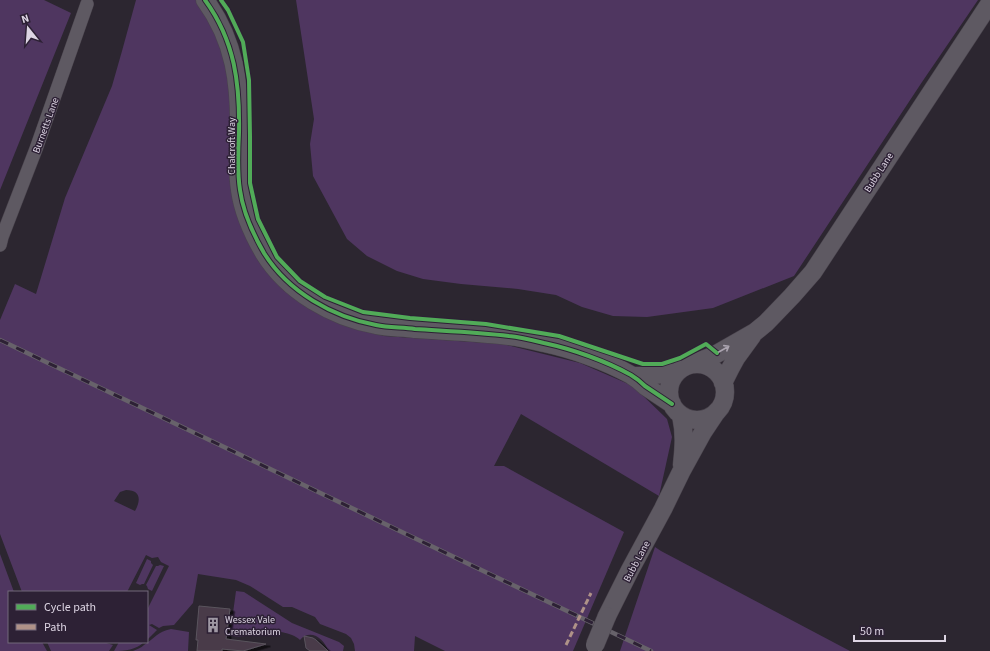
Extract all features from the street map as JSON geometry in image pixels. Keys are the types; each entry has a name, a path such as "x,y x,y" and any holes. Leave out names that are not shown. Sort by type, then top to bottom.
{"main road":[{"name":"Chalcroft Way","path":"205,0 224,32 230,47 234,64 239,104 238,174 240,190 250,225 265,254 274,267 297,289 327,309 348,318 378,326 492,334 546,343 581,354 633,376 676,410"},
{"name":"Bubb Lane","path":"685,368 712,356 755,332 766,323 813,272 990,3"},
{"name":"Bubb Lane","path":"723,384 736,358 755,332"},
{"path":"700,364 708,366 720,376 723,384 723,401 717,411 711,416 696,420 688,418 676,410 669,398 670,384 673,377 685,368 700,364"},
{"name":"Chalcroft Way","path":"633,376 646,376 685,368"},
{"name":"Bubb Lane","path":"676,410 684,427 681,472"},
{"name":"Bubb Lane","path":"594,648 607,616 630,570 681,472 703,432 717,411"}],"street":[{"name":"Burnetts Lane","path":"0,245 2,236 36,149 87,4"}],"shaded area":[{"path":"0,0 44,0 71,13 0,190"},
{"path":"136,0 198,0 226,58 242,224 336,321 384,336 503,344 580,363 633,386 667,419 672,437 659,496 521,414 494,466 504,466 624,532 573,651 445,651 415,636 414,651 355,651 351,638 346,634 320,624 315,617 292,607 283,607 250,586 236,580 198,574 193,603 174,625 159,628 152,624 149,625 157,630 148,639 148,608 169,566 161,562 158,557 152,558 146,555 128,591 22,591 0,534 0,320 15,284 36,294 65,198 112,86","holes":["126,490 135,492 139,500 135,511 114,501 120,492"]},
{"path":"296,0 978,0 794,276 713,308 647,317 613,316 582,307 556,295 518,289 423,279 397,271 367,256 347,239 313,176 310,144 314,119"},
{"path":"655,547 661,551 850,651 620,651"},
{"path":"0,554 14,591 8,591 8,643 43,643 47,651 0,651"},
{"path":"147,559 151,561 153,565 144,584 140,585 136,583"},
{"path":"156,566 164,566 152,591 148,589 146,585"},
{"path":"236,591 244,592 292,623 339,642 344,646 343,651 328,651 324,643 317,636 312,635 308,635 300,640 295,636 275,631 266,631 244,636 230,635"},
{"path":"171,629 189,632 188,651 133,651 142,647 166,630"},
{"path":"47,643 106,643 113,645 109,651 51,651"},
{"path":"118,643 143,643 130,650 114,651"}],"building":[{"name":"Wessex Vale Crematorium","path":"199,606 230,609 226,639 266,644 243,651 222,649 222,651 197,651 198,640 196,640"},
{"path":"304,636 313,638 328,651 310,651 306,648"}],"railway":[{"path":"0,340 651,651"}],"marked path":[{"path":"566,645 591,593"}],"cycle path":[{"path":"205,0 223,31 234,64 237,80 239,115 238,176 243,206 252,231 264,253 286,280 313,301 328,309 344,316 376,325 513,336 577,352 600,360 631,375 672,404"},
{"path":"221,0 228,10 243,42 249,80 250,183 258,219 277,257 300,281 325,297 363,312 410,318 486,324 559,336 643,364 662,364 680,358 706,344 717,353"}],"place":[{"name":"Wessex Vale Crematorium","path":"213,625"}]}
